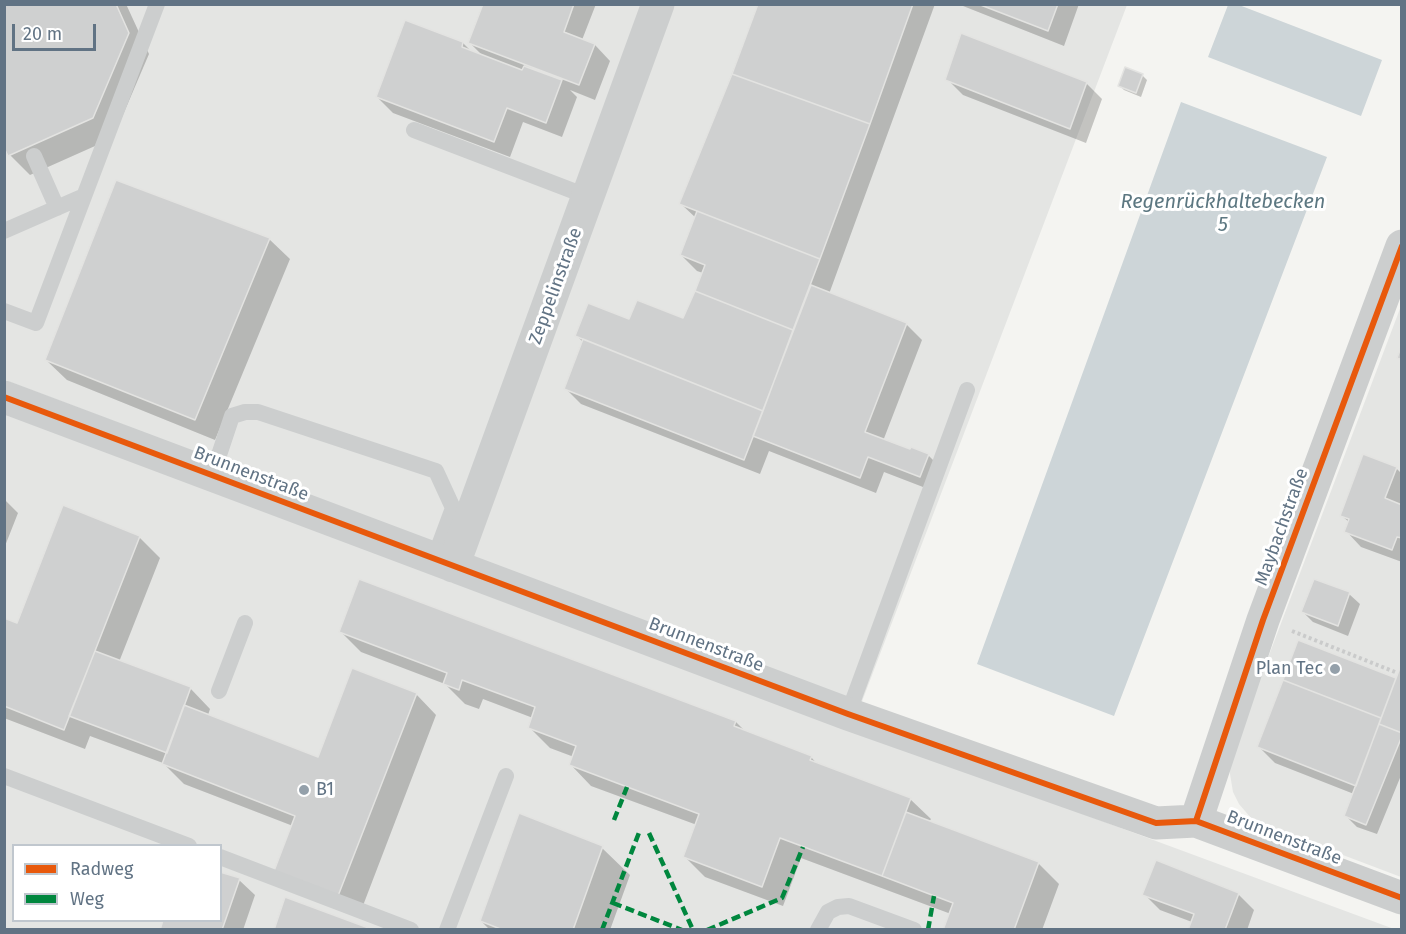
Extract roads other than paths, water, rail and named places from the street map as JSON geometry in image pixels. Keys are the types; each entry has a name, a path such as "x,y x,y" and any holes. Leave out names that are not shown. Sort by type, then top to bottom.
{"street":[{"name":"Zeppelinstraße","path":"444,563 589,198 658,4"},
{"name":"Maybachstraße","path":"1196,821 1263,620 1401,246"},
{"name":"Brunnenstraße","path":"4,397 848,714 1156,823 1196,821 1401,898"}],"lane":[{"path":"4,311 36,323 157,4"},
{"path":"414,130 589,198"},
{"path":"34,156 57,208"},
{"path":"4,231 84,196"},
{"path":"848,714 967,390"},
{"path":"212,476 232,416 245,412 258,412 436,471 453,508 444,563"},
{"path":"219,691 245,623"},
{"path":"4,776 184,844"},
{"path":"447,930 507,776"},
{"path":"222,858 411,930"},
{"path":"818,930 828,912 838,907 849,906 914,930"}],"water":[{"path":"1228,5 1239,5 1382,60 1361,116 1208,57"},
{"name":"Regenrückhaltebecken 5","path":"1181,102 1327,157 1114,716 977,664"}],"place":[{"name":"Plan Tec","path":"1335,669"},
{"name":"B1","path":"304,790"}]}
